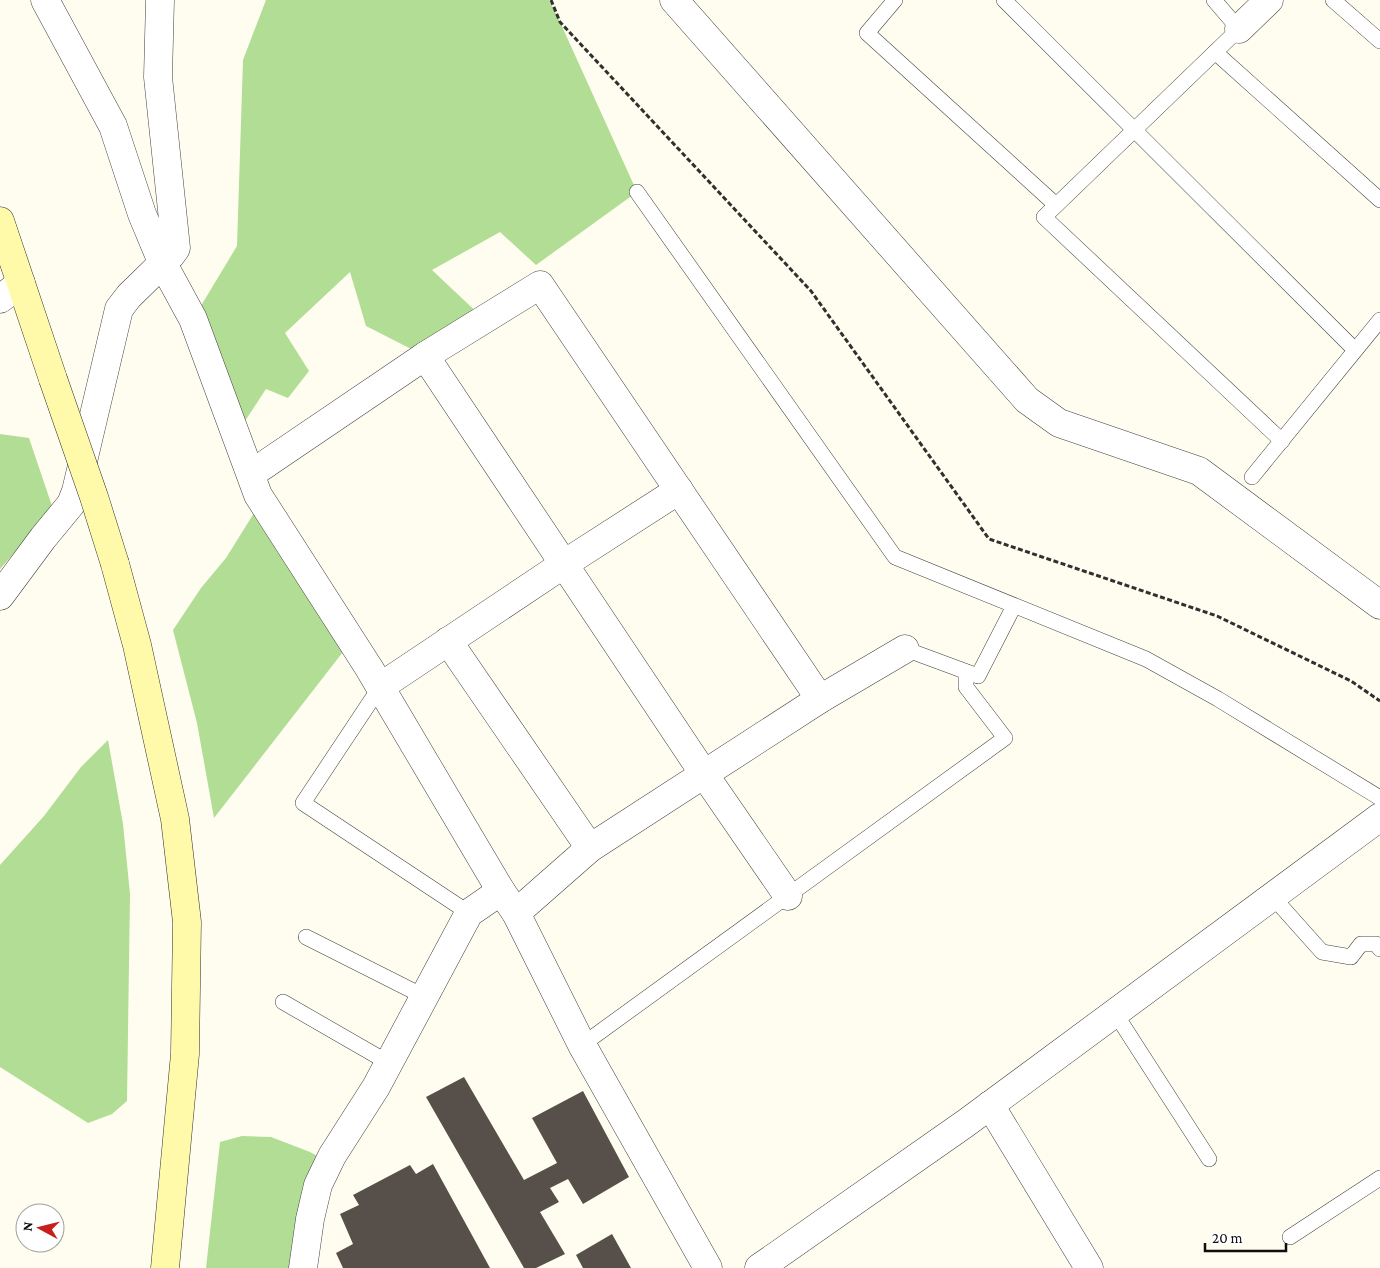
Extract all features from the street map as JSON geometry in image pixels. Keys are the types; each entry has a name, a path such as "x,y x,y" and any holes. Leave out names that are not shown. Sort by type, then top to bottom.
{"street":[{"path":"45,0 112,126 142,214 162,262 193,319 258,495 380,687 508,902 582,1045 708,1268"},
{"path":"0,596 71,504 76,491 120,309 129,296 162,262 172,255 176,248 158,77 160,0"},
{"path":"674,0 1027,400 1059,423 1199,470 1380,605"},
{"path":"1240,29 1269,0"},
{"path":"0,221 10,291 53,380 116,564 137,645 175,819 187,922 185,1054 165,1268"},
{"path":"251,474 425,356 540,284 820,698"},
{"path":"425,356 704,774 788,896"},
{"path":"380,687 679,490"},
{"path":"448,641 590,848"},
{"path":"303,1268 310,1219 318,1185 332,1156 376,1087 470,913 508,902 820,698 905,649"},
{"path":"759,1268 990,1105 1380,817"},
{"path":"990,1105 1089,1268"}],"lane":[{"path":"895,0 867,33 1056,205"},
{"path":"1004,0 1355,350"},
{"path":"1214,0 1240,29 1044,217 1282,441"},
{"path":"1333,0 1380,41"},
{"path":"1215,52 1380,200"},
{"path":"637,192 895,558 1146,659 1218,698 1380,798"},
{"path":"1252,478 1380,320"},
{"path":"905,649 978,676 1014,606"},
{"path":"582,1045 1005,738 966,686 966,672"},
{"path":"380,687 303,803 470,913"},
{"path":"1272,896 1322,952 1350,957 1361,944 1376,944 1380,949"},
{"path":"306,937 425,997"},
{"path":"283,1002 389,1063"},
{"path":"1114,1013 1209,1159"},
{"path":"1290,1237 1380,1178"}],"path":[{"path":"551,0 560,22 811,291 988,539 1217,616 1351,680 1380,701"}],"green space":[{"path":"266,0 549,0 637,192 536,265 500,232 432,270 484,319 425,356 366,326 350,272 285,333 309,371 288,398 266,389 245,421 193,319 237,246 243,60"},
{"path":"0,434 29,438 53,509 0,569"},
{"path":"254,513 346,648 214,818 197,723 173,630 201,588 226,558"},
{"path":"108,740 123,824 130,894 127,1101 112,1114 88,1123 0,1067 0,865 44,816 81,767"},
{"path":"242,1136 271,1137 319,1157 297,1268 206,1268 220,1142"}],"building":[{"path":"464,1077 524,1180 557,1163 532,1118 583,1091 629,1177 583,1204 568,1179 550,1188 559,1202 540,1212 565,1254 536,1268 524,1268 426,1097"},
{"path":"433,1164 490,1268 343,1268 336,1253 353,1244 340,1214 359,1205 353,1195 410,1165 416,1174"},
{"path":"612,1234 631,1268 583,1268 576,1255"}]}
